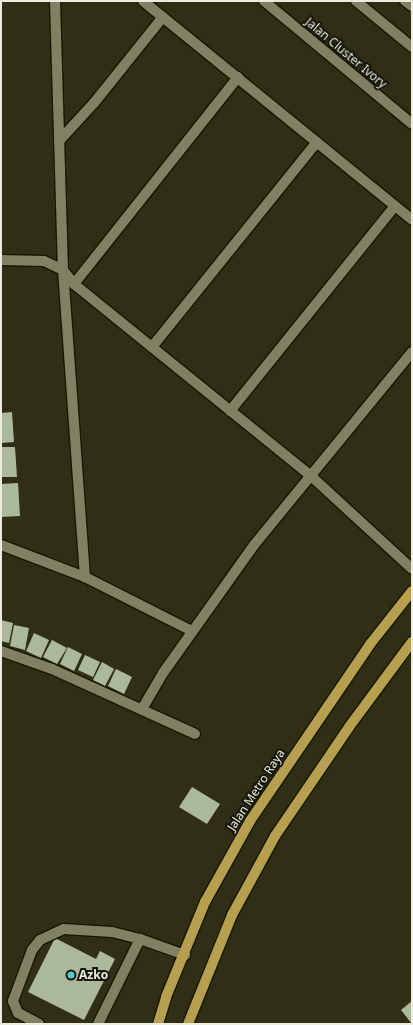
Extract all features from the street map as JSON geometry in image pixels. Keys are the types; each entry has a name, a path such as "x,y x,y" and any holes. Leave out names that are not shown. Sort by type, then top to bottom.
{"main road":[{"name":"Jalan Metro Raya","path":"158,1024 166,997 185,955 205,902 250,821 371,643 412,591"},
{"path":"188,1024 232,915 275,836 363,707 412,642"}],"street":[{"path":"55,1 63,270 85,577"},
{"path":"143,1 412,220"},
{"name":"Jalan Cluster Ivory","path":"264,1 412,124"},
{"path":"356,1 412,47"},
{"path":"405,1 412,6"},
{"path":"59,140 94,103 164,17"},
{"path":"74,284 238,77"},
{"path":"152,347 317,142"},
{"path":"230,411 395,206"},
{"path":"1,260 44,261 63,270 74,284 311,476 412,569"},
{"path":"142,710 162,673 254,545 412,352"},
{"path":"1,545 85,577 192,631"},
{"path":"1,651 52,669 195,734"},
{"path":"39,1024 18,1013 13,1001 32,950 40,940 64,929 112,932 140,939 185,955"},
{"path":"98,1024 140,939"}],"building":[{"path":"12,412 14,442 1,443 1,413"},
{"path":"1,447 15,447 17,477 1,477"},
{"path":"18,483 20,516 1,517 1,484"},
{"path":"1,620 13,623 9,643 1,641"},
{"path":"14,625 29,628 25,650 10,646"},
{"path":"34,633 49,640 41,658 26,651"},
{"path":"52,640 67,648 57,664 43,657"},
{"path":"68,647 82,654 74,671 60,664"},
{"path":"85,655 100,662 93,677 78,670"},
{"path":"102,662 114,669 105,686 93,680"},
{"path":"116,669 132,677 124,694 108,686"},
{"path":"192,787 220,804 207,824 179,807"},
{"name":"Azko","path":"55,938 96,959 100,951 115,959 84,1020 28,992"},
{"path":"412,1001 412,1024 401,1010"}],"place":[{"name":"Azko","path":"71,975"}]}
